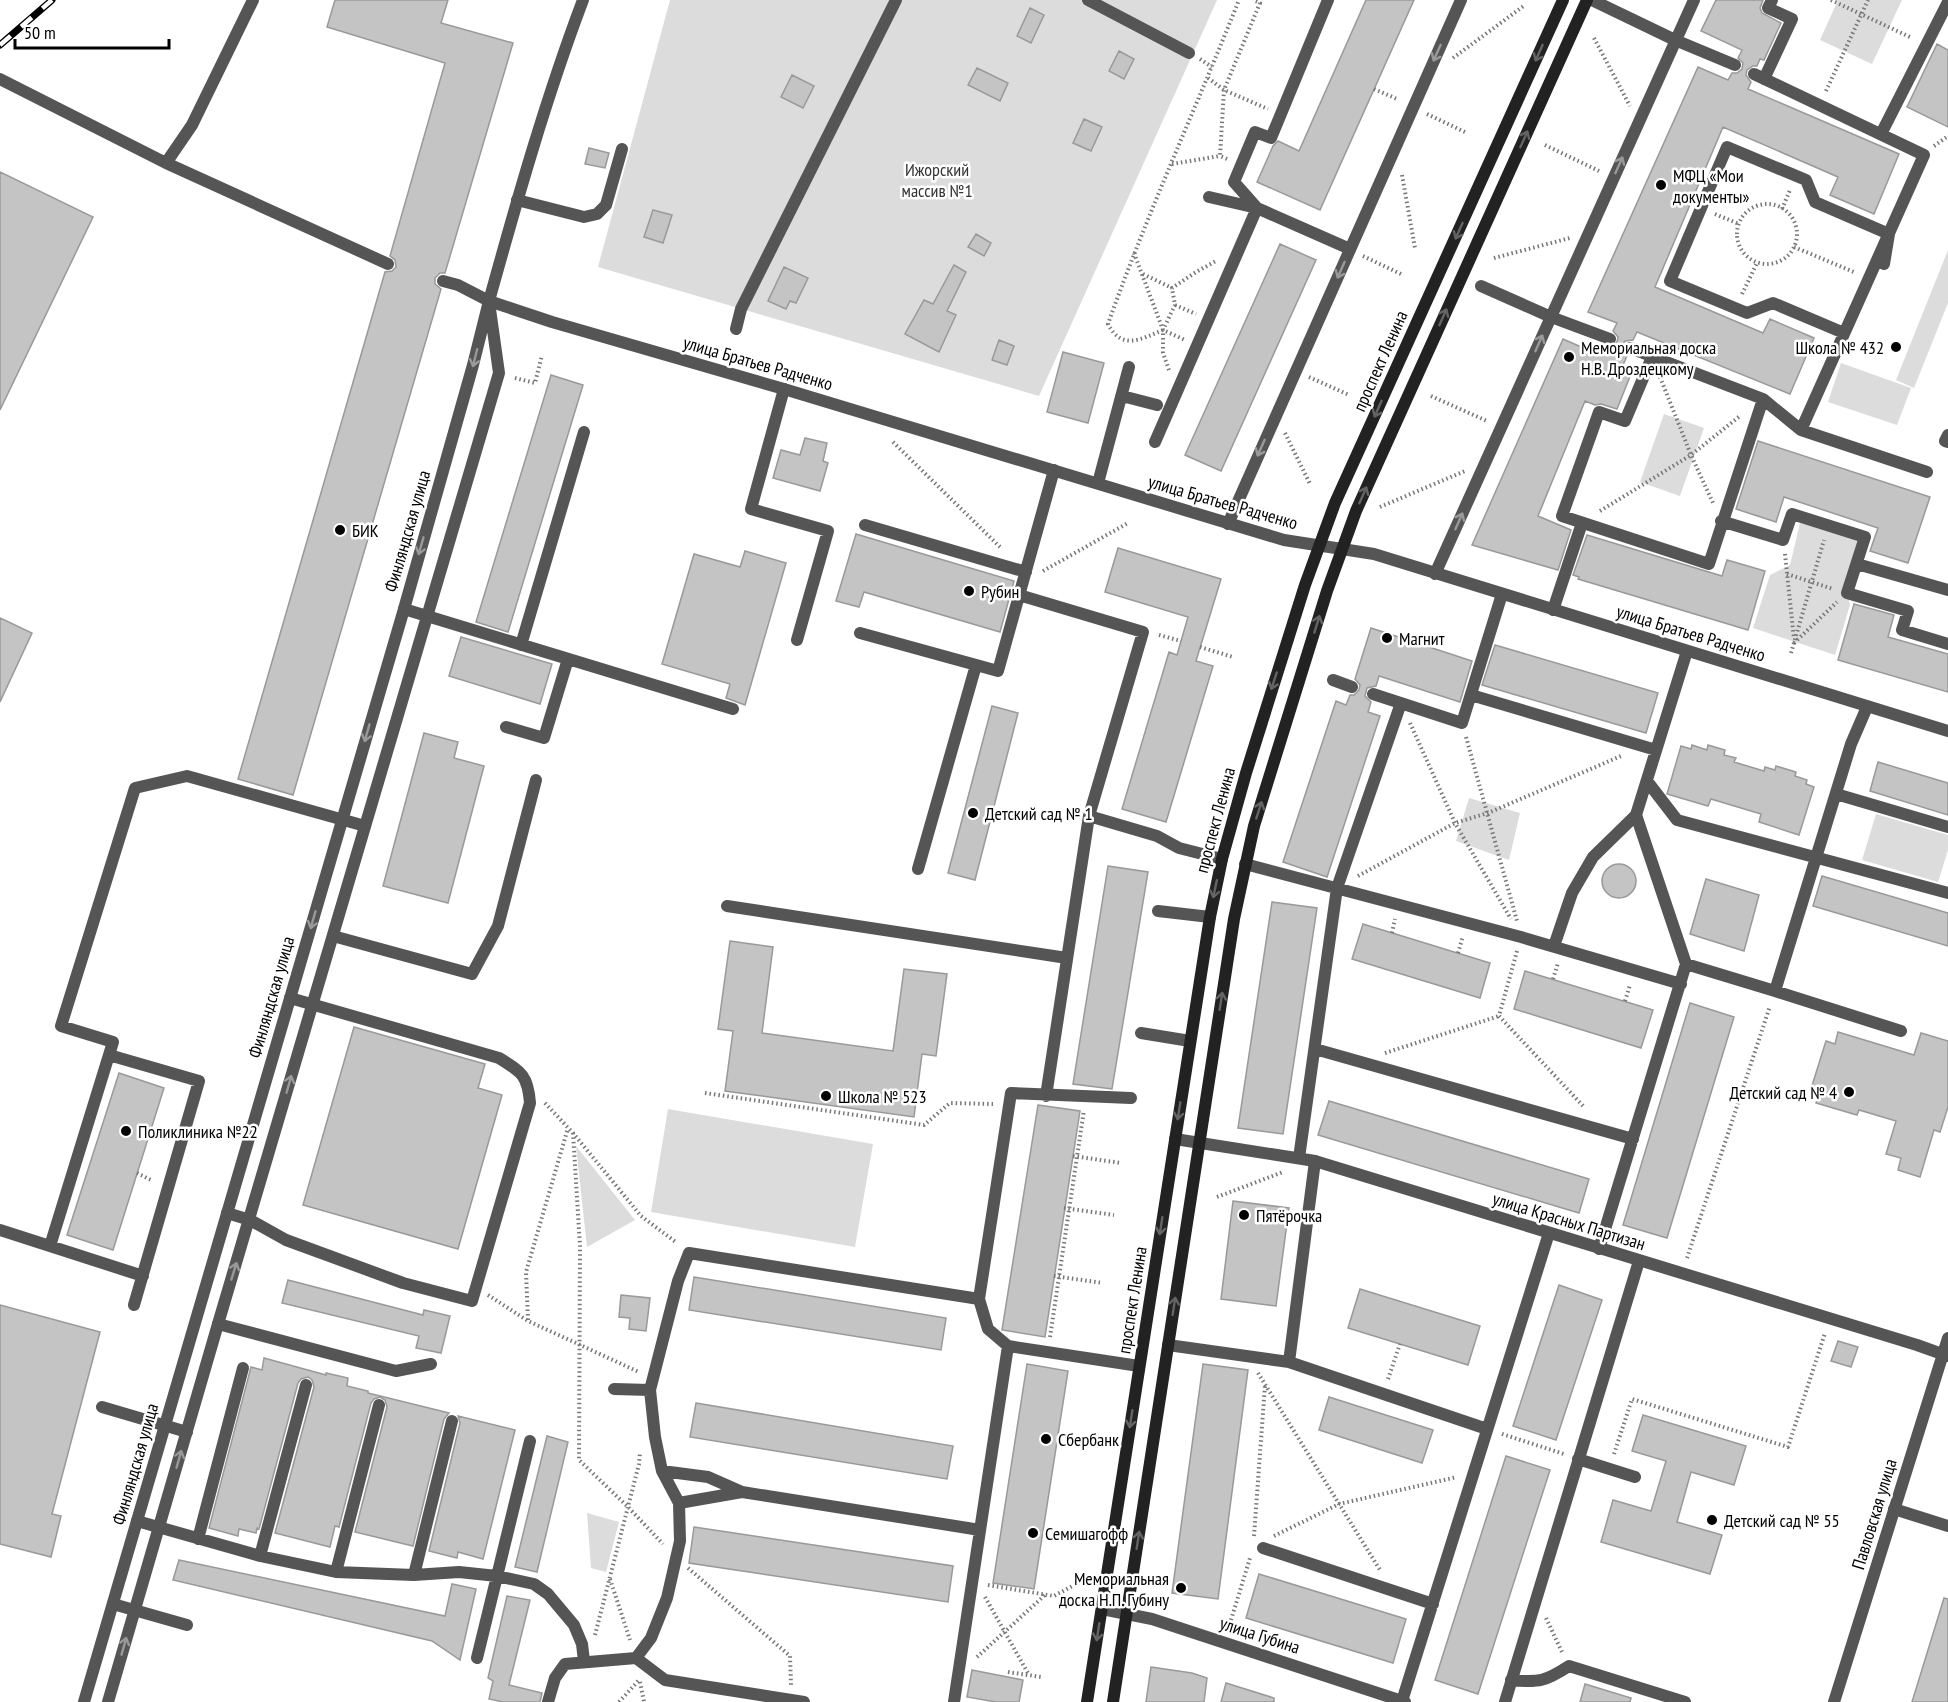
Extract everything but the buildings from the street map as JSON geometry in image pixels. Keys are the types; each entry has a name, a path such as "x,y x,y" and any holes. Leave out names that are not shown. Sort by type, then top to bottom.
{"main road":[{"name":"проспект Ленина","path":"1087,1702 1210,917 1222,859 1249,762 1318,546 1335,503 1563,0"},
{"path":"1113,1702 1234,919 1254,826 1356,511 1587,0"}],"street":[{"path":"166,163 192,125 253,0"},
{"name":"Финляндская улица","path":"84,1702 404,609 517,200 583,0"},
{"path":"736,329 741,309 896,0"},
{"path":"1088,0 1189,53"},
{"path":"1257,208 1234,182 1255,132 1271,138 1328,0"},
{"path":"1228,524 1461,0"},
{"path":"1592,0 1675,40 1735,65"},
{"path":"1435,574 1694,0"},
{"path":"1772,0 1768,8 1792,19 1759,76 1924,155 1801,430"},
{"path":"1881,134 1948,2"},
{"path":"0,79 166,163 388,264"},
{"path":"1844,333 1773,303 1747,313 1670,281 1727,147 1806,180 1815,202 1889,234"},
{"path":"517,200 584,217 597,214 606,204 622,149"},
{"path":"1209,196 1257,208 1350,249"},
{"path":"1155,442 1257,208"},
{"path":"1884,264 1889,234"},
{"name":"улица Братьев Радченко","path":"443,281 458,285 489,302 552,322 784,389 1284,540 1374,554 1948,731"},
{"path":"1481,286 1551,317 1610,339"},
{"name":"Финляндская улица","path":"108,1702 499,373 489,302"},
{"path":"1630,348 1763,399 1801,430 1927,472"},
{"path":"1652,357 1625,421 1599,412 1562,516 1709,564 1721,521 1763,399"},
{"path":"1098,483 1129,367"},
{"path":"784,389 751,509 828,531 797,640"},
{"path":"1122,396 1157,405"},
{"path":"521,645 584,432"},
{"path":"1948,435 1945,441 1948,442"},
{"path":"860,633 998,671 1019,595 1030,574 1054,470"},
{"path":"1721,521 1784,540 1792,514 1865,537 1847,593 1908,611 1902,630 1948,644"},
{"path":"1553,610 1582,523"},
{"path":"865,525 1030,574"},
{"path":"1857,564 1948,590"},
{"path":"1373,694 1462,723 1502,594"},
{"path":"1019,595 1143,632 1089,816 1047,1096"},
{"path":"404,609 733,709"},
{"path":"1554,946 1572,893 1593,857 1636,815 1647,781 1651,748 1687,651"},
{"path":"506,727 544,738 568,659"},
{"path":"918,869 976,665"},
{"path":"1333,680 1352,687"},
{"path":"1471,695 1651,748"},
{"path":"1299,1158 1336,888 1401,703"},
{"path":"1775,991 1851,744 1867,707"},
{"path":"50,1246 113,1042 61,1026 135,788 187,776 365,826"},
{"path":"333,936 472,974 498,926 536,780"},
{"path":"1647,781 1677,820 1948,892"},
{"path":"1836,794 1948,827"},
{"path":"1599,1249 1686,964 1636,815"},
{"path":"1089,816 1157,836 1179,848 1222,859"},
{"path":"1245,864 1554,946 1681,984"},
{"path":"727,906 1068,958"},
{"path":"1158,911 1210,917"},
{"path":"1686,964 1901,1031"},
{"path":"227,1213 249,1220 286,1240 403,1282 472,1300 530,1104 529,1084 518,1070 499,1058 290,998"},
{"path":"1141,1033 1190,1041"},
{"path":"1315,1049 1633,1139"},
{"path":"109,1054 199,1081 134,1305"},
{"path":"1131,1098 1011,1093 979,1299 988,1329 1008,1346 1139,1366"},
{"name":"улица Красных Партизан","path":"1175,1139 1315,1161 1917,1345 1945,1356"},
{"path":"1289,1362 1315,1161"},
{"path":"0,1230 143,1276"},
{"path":"1404,1702 1549,1233"},
{"path":"636,1658 651,1638 667,1598 680,1541 679,1503 662,1470 655,1437 650,1390 678,1281 689,1253 979,1299"},
{"path":"1504,1702 1639,1261"},
{"path":"218,1324 396,1371 431,1364"},
{"name":"Павловская улица","path":"1834,1702 1894,1509 1945,1356 1948,1338"},
{"path":"954,1702 975,1583 980,1530 1008,1346"},
{"path":"1168,1346 1289,1362 1487,1429"},
{"path":"198,1539 243,1368"},
{"path":"260,1556 306,1385"},
{"path":"614,1389 650,1390"},
{"path":"336,1572 379,1405"},
{"path":"102,1407 187,1432"},
{"path":"414,1575 452,1421"},
{"path":"477,1658 530,1441"},
{"path":"1578,1459 1635,1477"},
{"path":"662,1470 708,1477 742,1492 980,1530"},
{"path":"679,1503 742,1492"},
{"path":"1894,1509 1948,1526"},
{"path":"137,1521 260,1556 336,1572 414,1575 459,1572 497,1576 534,1584 548,1594 574,1625 587,1662"},
{"path":"1258,1547 1433,1605"},
{"path":"113,1604 187,1625"},
{"name":"улица Губина","path":"1101,1609 1152,1619 1404,1702"},
{"path":"548,1702 555,1678 565,1664 636,1658 665,1680 797,1701"},
{"path":"1511,1680 1533,1682 1553,1676 1569,1666 1685,1702"}],"path":[{"path":"1172,288 1175,305 1163,330 1138,340 1123,340 1113,334 1108,324 1134,252 1239,0"},
{"path":"1220,156 1224,90 1260,3 1252,0"},
{"path":"1832,0 1926,45"},
{"path":"1820,105 1868,0"},
{"path":"1426,78 1525,5"},
{"path":"1594,38 1638,122"},
{"path":"1208,78 1224,90 1280,114"},
{"path":"1374,89 1397,99"},
{"path":"1413,108 1467,133"},
{"path":"1397,144 1415,248"},
{"path":"1545,145 1614,178"},
{"path":"1172,164 1220,156 1241,165"},
{"path":"1767,204 1776,206 1792,218 1796,227 1797,237 1794,247 1781,261 1772,264 1757,262 1746,256 1740,248 1737,238 1739,224 1748,211 1756,206 1767,204"},
{"path":"1701,208 1739,224"},
{"path":"1494,258 1588,233"},
{"path":"1794,247 1869,278"},
{"path":"1172,288 1239,249"},
{"path":"1350,249 1403,275"},
{"path":"1134,252 1163,330 1163,353 1177,393"},
{"path":"1736,308 1757,262"},
{"path":"1142,274 1172,288"},
{"path":"515,378 535,383 542,355"},
{"path":"1652,357 1691,455 1721,521"},
{"path":"1302,374 1349,395"},
{"path":"1431,396 1501,428"},
{"path":"1582,523 1691,455 1763,399"},
{"path":"1276,416 1310,484"},
{"path":"893,442 1001,548"},
{"path":"1380,507 1485,462"},
{"path":"1030,574 1128,523"},
{"path":"1791,653 1828,525"},
{"path":"1784,540 1794,643"},
{"path":"1787,574 1847,593 1794,643"},
{"path":"1143,632 1181,641"},
{"path":"1200,646 1233,657"},
{"path":"1401,703 1455,824 1521,937"},
{"path":"1336,888 1455,824 1651,748"},
{"path":"1682,1274 1775,991"},
{"path":"1358,1062 1499,1016"},
{"path":"529,1084 573,1133 641,1216 689,1253"},
{"path":"705,1093 924,1125 950,1104 1009,1104"},
{"path":"1047,1352 1056,1276 1086,1097"},
{"path":"528,1321 526,1272 568,1128"},
{"path":"573,1133 580,1246 579,1460 676,1558 790,1656 797,1701"},
{"path":"1075,1157 1122,1163"},
{"path":"1217,1197 1298,1166 1299,1158"},
{"path":"137,1173 149,1179"},
{"path":"1067,1209 1114,1215"},
{"path":"1056,1276 1103,1283"},
{"path":"475,1291 492,1296 528,1321 641,1373 650,1390"},
{"path":"1609,1469 1632,1399 1788,1446 1828,1325"},
{"path":"1383,1394 1400,1344"},
{"path":"1248,1357 1394,1592"},
{"path":"1231,1620 1258,1547 1265,1384"},
{"path":"1487,1429 1578,1459"},
{"path":"587,1662 639,1464 641,1443"},
{"path":"1258,1547 1339,1504 1474,1473"},
{"path":"975,1583 1054,1596 1068,1586 1089,1577"},
{"path":"610,1578 636,1658"},
{"path":"975,1583 1029,1675"},
{"path":"960,1664 968,1665 1046,1594"},
{"path":"1536,1597 1569,1666"},
{"path":"1008,1672 1041,1677"},
{"path":"619,1702 640,1679"}],"green space":[{"name":"Ижорский массив №1","path":"670,0 1217,0 1039,396 598,267"},
{"path":"1838,0 1902,0 1872,64 1820,40"},
{"path":"1948,250 1948,303 1914,388 1896,380"},
{"path":"1841,363 1911,388 1897,425 1828,402"},
{"path":"1664,414 1704,428 1680,496 1640,482"},
{"path":"1800,523 1861,541 1846,587 1850,605 1835,655 1753,628 1770,575 1790,565"},
{"path":"1469,798 1520,813 1509,860 1456,841"},
{"path":"1876,814 1948,835 1948,850 1938,882 1862,860"},
{"path":"668,1109 873,1144 855,1247 651,1212"},
{"path":"576,1146 635,1220 587,1247"},
{"path":"587,1513 619,1522 606,1572 591,1568"}],"railway":[{"path":"0,45 52,0"}],"place":[{"name":"МФЦ «Мои документы»","path":"1661,185"},
{"name":"Школа № 432","path":"1896,347"},
{"name":"Мемориальная доска Н.В. Дроздецкому","path":"1569,357"},
{"name":"БИК","path":"340,530"},
{"name":"Рубин","path":"969,591"},
{"name":"Магнит","path":"1387,638"},
{"name":"Детский сад № 1","path":"973,813"},
{"name":"Детский сад № 4","path":"1849,1092"},
{"name":"Школа № 523","path":"826,1096"},
{"name":"Поликлиника №22","path":"126,1131"},
{"name":"Пятёрочка","path":"1244,1215"},
{"name":"Сбербанк","path":"1046,1439"},
{"name":"Детский сад № 55","path":"1712,1520"},
{"name":"Семишагофф","path":"1033,1533"},
{"name":"Мемориальная доска Н.П. Губину","path":"1181,1588"}]}
